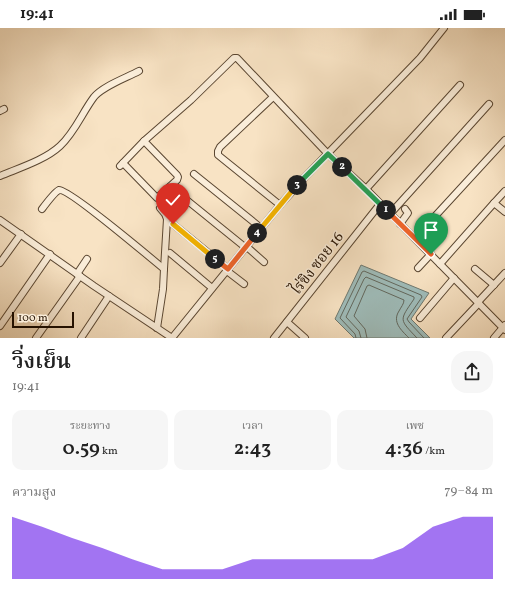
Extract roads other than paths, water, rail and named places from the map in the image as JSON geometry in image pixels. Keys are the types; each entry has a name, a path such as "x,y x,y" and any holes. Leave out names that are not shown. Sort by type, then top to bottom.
{"street":[{"path":"0,220 78,275 172,338 280,205 305,177 420,58 444,28"},
{"path":"144,141 177,175 178,178 157,198 121,165 144,141 191,100 234,58 238,58 328,154 366,189 504,327 494,338"},
{"path":"0,176 48,155 56,149 62,144 80,120 94,97 113,84 139,71"},
{"path":"366,189 460,85"},
{"path":"273,97 220,147 217,152 218,155 280,205"},
{"path":"390,214 490,104"},
{"path":"415,238 505,140"},
{"path":"194,174 261,228"},
{"path":"42,209 57,192 62,191 105,221 164,269"},
{"path":"440,264 505,191"},
{"path":"178,193 264,262"},
{"path":"494,203 505,212"},
{"name":"ไร่ขิง ซอย 16","path":"274,338 380,204"},
{"path":"157,328 163,290 167,219 160,208"},
{"path":"400,224 408,213 404,209"},
{"path":"173,224 244,284"},
{"path":"0,262 21,234"},
{"path":"170,253 212,288"},
{"path":"0,326 50,254"},
{"path":"418,268 431,254"},
{"path":"36,338 78,275 86,259"},
{"path":"475,269 494,285"},
{"path":"446,338 505,273"},
{"path":"420,318 454,278"},
{"path":"81,338 109,296"},
{"path":"287,322 305,338"}],"water":[{"path":"361,265 429,293 411,319 430,338 354,338 335,319"}]}
